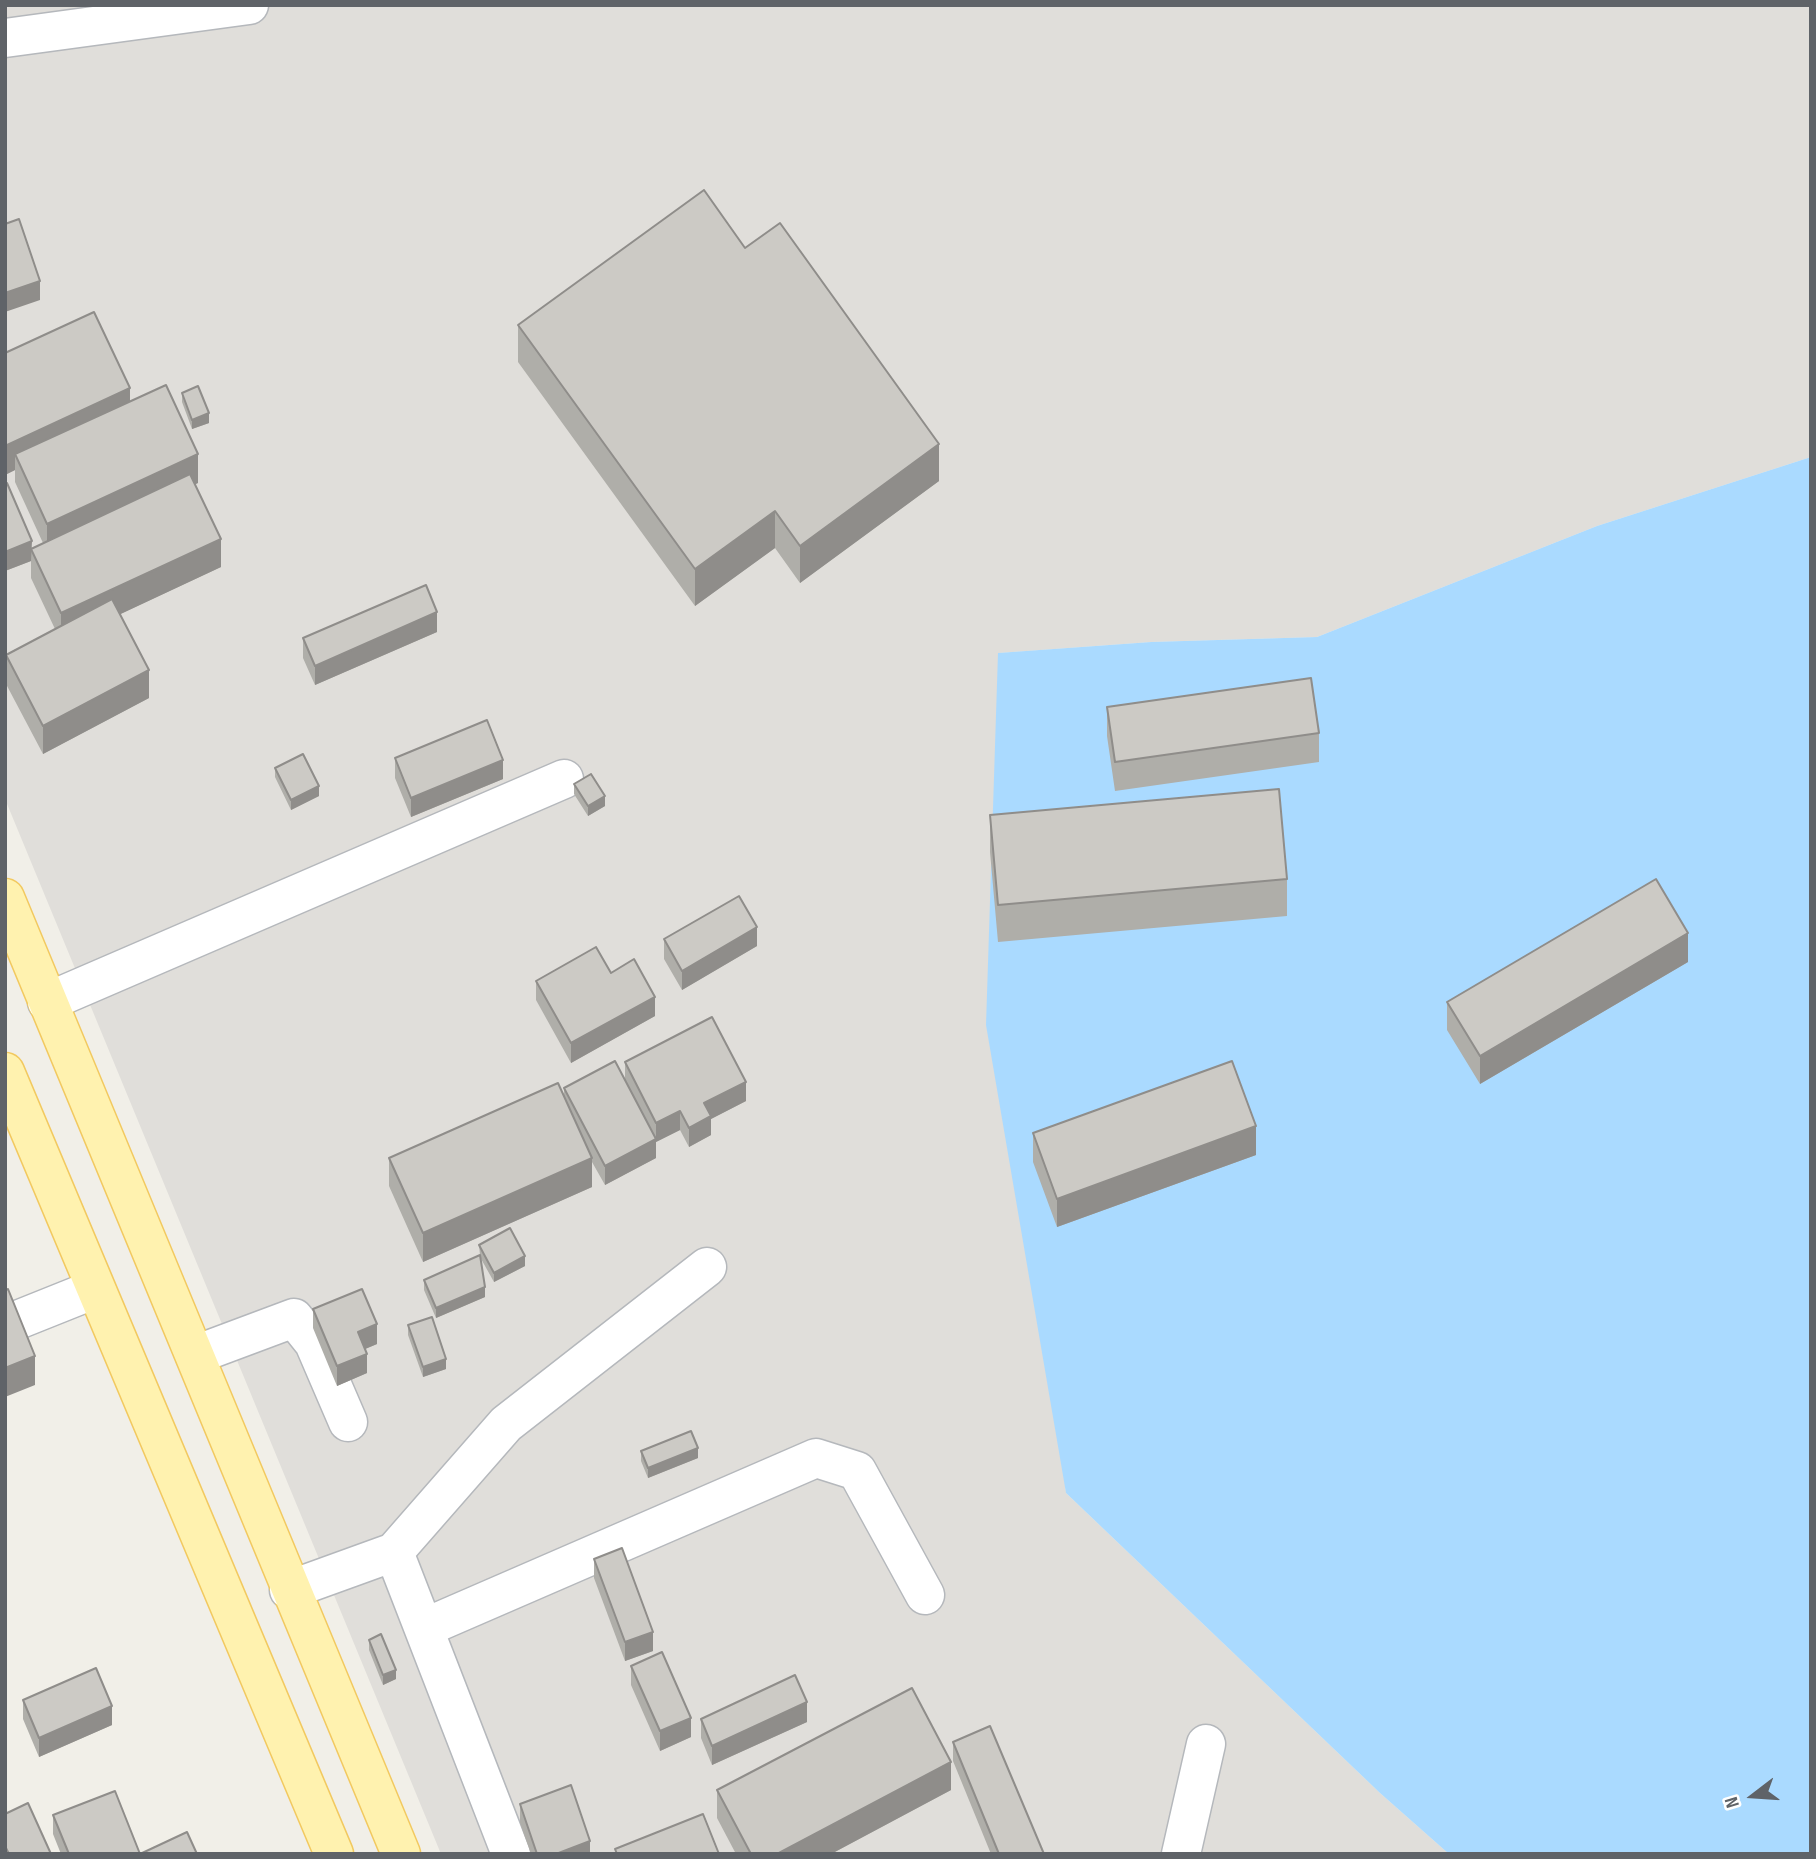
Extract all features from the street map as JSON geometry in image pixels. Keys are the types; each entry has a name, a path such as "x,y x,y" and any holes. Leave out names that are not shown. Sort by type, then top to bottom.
{"main road":[{"path":"5,898 195,1355 289,1590 401,1854"},
{"path":"5,1072 334,1854"}],"street":[{"path":"5,38 249,5"},
{"path":"47,1002 564,779"},
{"path":"289,1590 394,1552 506,1424 707,1267"},
{"path":"5,1325 95,1289"},
{"path":"195,1355 293,1318 313,1343 348,1422"},
{"path":"424,1628 816,1458 858,1471 925,1595"},
{"path":"394,1552 511,1854"},
{"path":"1181,1854 1206,1744"}],"shaded area":[{"path":"5,5 1811,5 1811,457 1597,526 1317,637 1151,642 999,653 1066,1493 1380,1793 1449,1854 441,1854 5,799"}],"water":[{"path":"1811,457 1811,1854 1449,1854 1380,1793 1066,1493 986,1025 998,653 1151,642 1317,637 1597,526"}],"building":[{"path":"704,190 745,248 780,223 939,444 800,546 775,511 695,569 518,325"},
{"path":"19,219 40,281 5,293 5,224"},
{"path":"94,312 130,388 5,446 5,353"},
{"path":"166,385 198,454 47,524 15,454"},
{"path":"198,386 209,413 192,420 182,393"},
{"path":"190,474 221,539 61,613 31,549"},
{"path":"7,483 32,541 5,552 5,484"},
{"path":"426,585 437,612 315,666 303,638"},
{"path":"112,599 149,670 43,726 6,655"},
{"path":"1311,678 1319,733 1115,762 1107,707"},
{"path":"487,720 503,760 411,798 395,758"},
{"path":"303,754 319,786 291,800 275,768"},
{"path":"591,774 605,796 588,806 574,784"},
{"path":"1279,789 1287,879 998,905 990,815"},
{"path":"1656,879 1688,933 1480,1056 1447,1002"},
{"path":"739,896 757,927 682,971 664,939"},
{"path":"596,947 611,973 634,959 655,997 571,1043 536,981"},
{"path":"712,1017 746,1082 704,1103 711,1116 689,1128 680,1111 656,1123 625,1062"},
{"path":"615,1061 656,1139 605,1166 564,1088"},
{"path":"1232,1061 1256,1126 1057,1199 1033,1133"},
{"path":"558,1083 592,1158 423,1233 389,1158"},
{"path":"510,1228 525,1256 494,1273 479,1245"},
{"path":"480,1255 485,1287 436,1308 424,1280"},
{"path":"8,1289 35,1356 5,1368 5,1290"},
{"path":"362,1289 377,1324 358,1332 367,1354 337,1366 313,1309"},
{"path":"432,1317 446,1359 423,1367 408,1325"},
{"path":"691,1431 698,1448 648,1468 641,1451"},
{"path":"622,1548 653,1632 625,1642 594,1559"},
{"path":"381,1634 396,1670 383,1675 369,1640"},
{"path":"662,1652 691,1718 660,1731 631,1666"},
{"path":"96,1668 112,1706 39,1738 23,1700"},
{"path":"795,1675 807,1702 712,1746 701,1719"},
{"path":"912,1688 951,1762 777,1854 751,1854 717,1790"},
{"path":"990,1726 1044,1854 999,1854 953,1742"},
{"path":"571,1785 590,1841 556,1854 537,1854 520,1804"},
{"path":"115,1791 140,1854 69,1854 53,1815"},
{"path":"28,1803 51,1854 9,1854 5,1846 5,1814"},
{"path":"703,1814 719,1854 617,1854 615,1849"},
{"path":"187,1832 197,1854 140,1854"}]}
